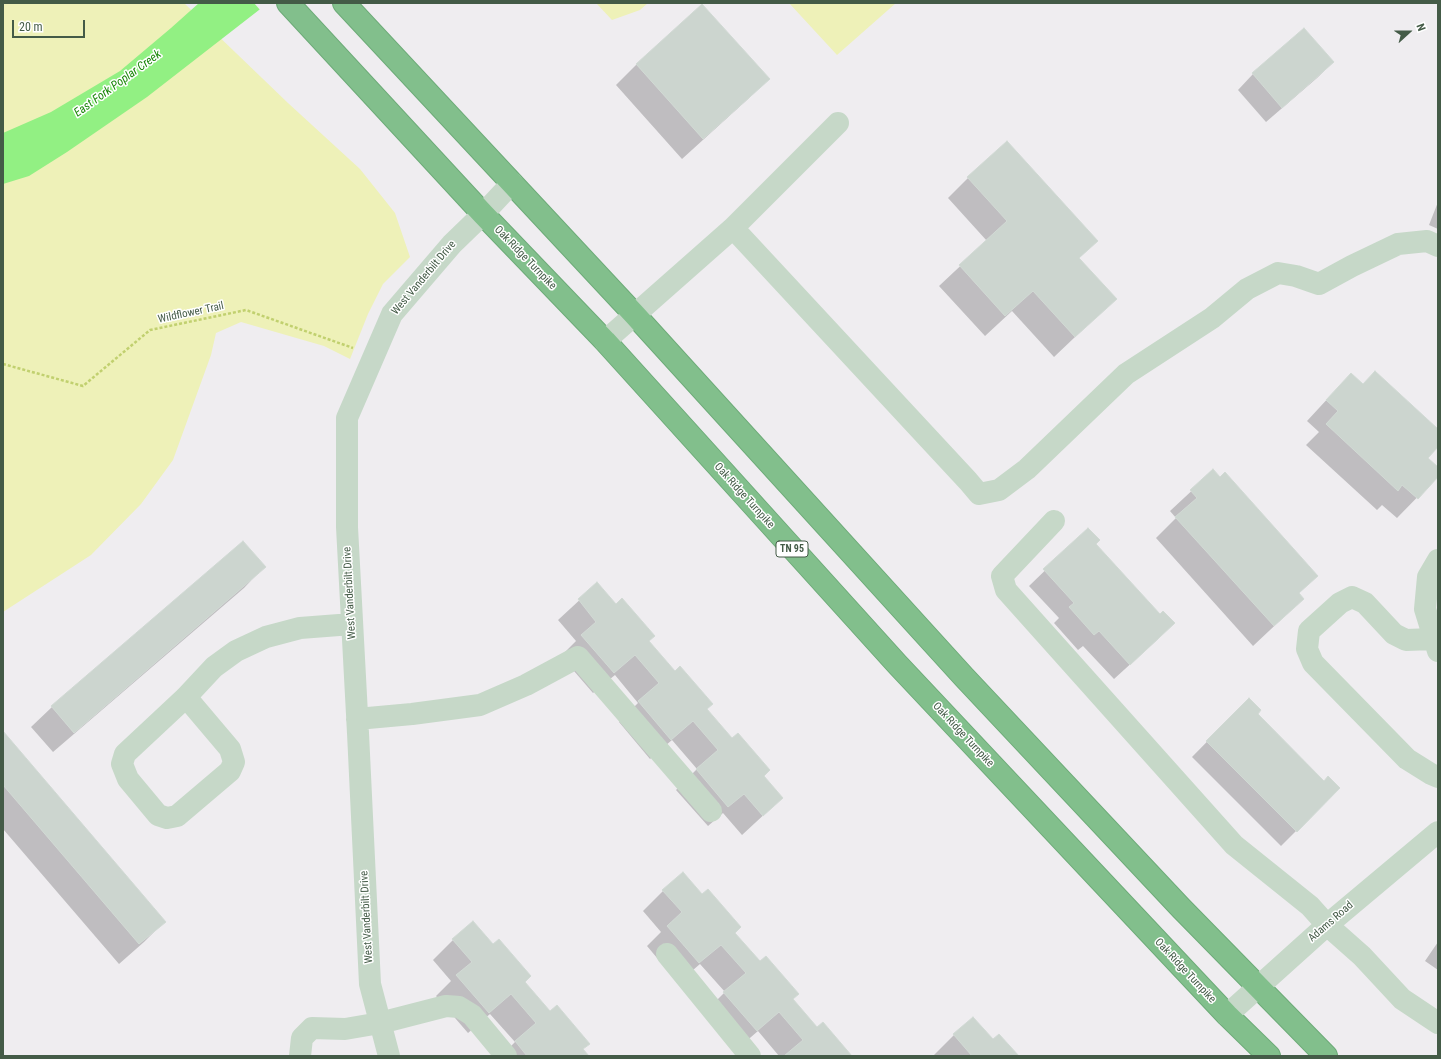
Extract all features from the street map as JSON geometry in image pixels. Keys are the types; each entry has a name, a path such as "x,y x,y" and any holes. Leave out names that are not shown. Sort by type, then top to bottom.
{"highway":[{"name":"Oak Ridge Turnpike","path":"288,3 483,214 605,341 897,664 1227,1015 1270,1056"},
{"path":"347,6 634,314 964,677 1176,902 1326,1056"}],"street":[{"path":"605,341 733,228 838,123"},
{"name":"West Vanderbilt Drive","path":"389,1056 370,984 347,527 347,418 392,314 452,244 512,183"},
{"path":"733,228 968,480 979,494 999,490 1027,469 1126,374 1212,318 1247,289 1278,273 1296,276 1319,284 1398,244 1427,241 1438,246"},
{"path":"1054,521 1002,576 1006,590 1234,845 1310,906 1327,925 1362,956 1402,999 1438,1023"},
{"path":"1438,560 1428,577 1425,609 1436,646 1406,640 1394,634 1365,602 1352,597 1340,603 1309,631 1307,649 1313,663 1407,759 1438,777"},
{"path":"186,697 230,749 234,762 230,770 177,816 167,818 158,815 128,779 122,764 125,754 186,697 214,667 236,651 266,637 300,628 352,624"},
{"path":"357,718 412,714 480,705 526,685 578,657 711,811"},
{"name":"Adams Road","path":"1227,1015 1327,925 1438,832"},
{"path":"668,954 750,1056"},
{"path":"300,1056 302,1038 312,1028 345,1029 380,1023 446,1006 459,1007 472,1015 506,1056"}],"path":[{"name":"Wildflower Trail","path":"3,364 83,386 150,330 246,310 374,356"}],"shaded area":[{"path":"3,3 184,3 288,103 360,169 395,213 410,257 383,284 368,314 350,359 324,346 241,322 216,333 211,355 173,460 141,504 91,555 3,612"},
{"path":"596,3 648,3 640,10 612,20"},
{"path":"789,3 896,3 837,55"}],"water":[{"name":"East Fork Poplar Creek","path":"199,3 268,3 147,97 67,152 29,176 3,184 3,133 51,112 120,71"}],"pier":[{"path":"254,3 270,3 261,11"}],"building":[{"path":"702,4 770,79 703,139 636,64"},
{"path":"1304,28 1334,62 1282,108 1252,73"},
{"path":"1007,141 1098,241 1079,258 1117,299 1075,337 1033,291 1005,316 959,265 1007,221 967,177"},
{"path":"1375,371 1438,429 1438,447 1428,458 1438,467 1438,477 1418,499 1402,485 1398,491 1326,424 1338,411 1326,400 1351,373 1363,384"},
{"path":"1213,469 1220,477 1225,472 1318,576 1299,593 1304,599 1274,626 1175,517 1197,498 1190,490"},
{"path":"1088,528 1100,540 1096,544 1160,614 1163,611 1175,623 1130,665 1099,631 1094,635 1069,607 1074,603 1043,569"},
{"path":"243,541 266,567 74,733 51,706"},
{"path":"597,582 616,604 622,598 655,636 649,641 675,671 680,666 713,704 707,709 732,738 738,733 770,770 764,776 783,798 763,816 744,794 728,807 696,769 718,750 693,721 671,740 638,701 659,683 635,655 614,673 581,635 596,622 578,599"},
{"path":"1249,698 1261,710 1258,714 1324,781 1328,776 1340,788 1297,832 1206,741"},
{"path":"3,731 166,922 139,944 3,785"},
{"path":"683,872 702,894 708,889 741,927 735,933 760,961 766,956 799,994 793,999 817,1027 823,1022 852,1056 784,1056 803,1040 779,1012 757,1031 723,992 746,973 721,945 699,963 667,926 682,912 662,890"},
{"path":"473,921 493,944 499,939 531,976 525,982 550,1011 557,1005 590,1044 583,1049 589,1056 527,1056 515,1041 536,1023 511,994 489,1013 456,975 472,962 452,939"},
{"path":"973,1017 993,1039 999,1034 1019,1056 972,1056 953,1034"}]}
